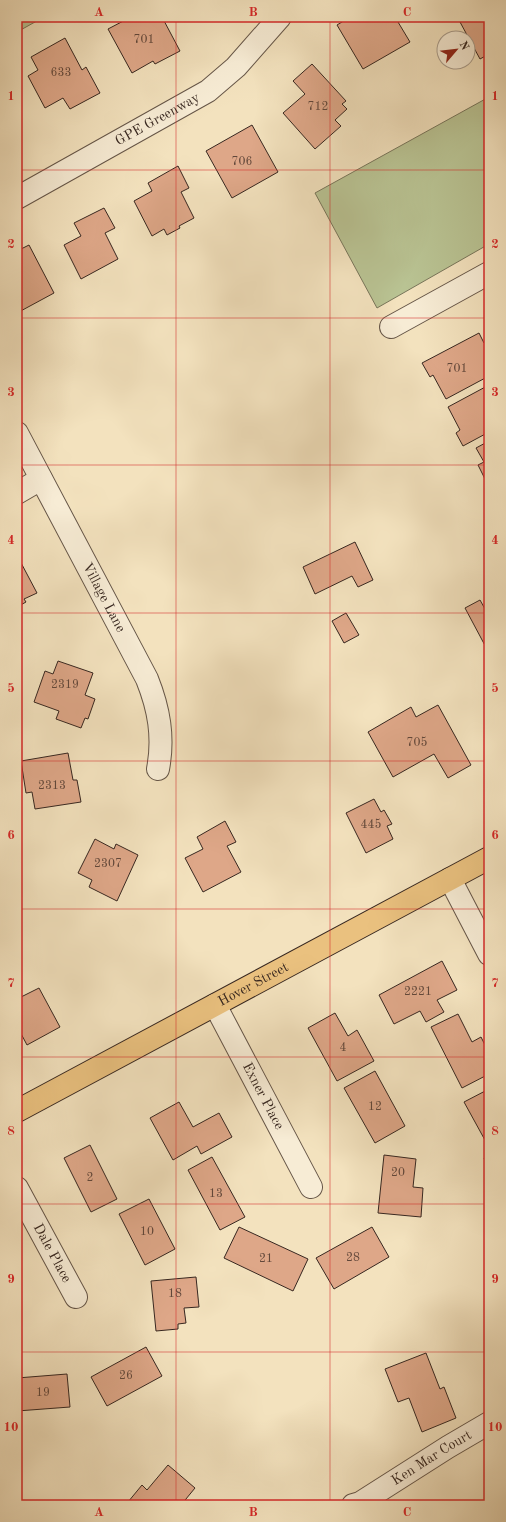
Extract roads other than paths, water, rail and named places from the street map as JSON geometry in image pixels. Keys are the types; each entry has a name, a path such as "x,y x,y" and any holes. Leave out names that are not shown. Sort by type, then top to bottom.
{"main road":[{"name":"Hover Street","path":"17,1111 489,858"}],"street":[{"name":"GPE Greenway","path":"17,198 208,91 236,66 280,17"},
{"path":"391,326 489,273"},
{"name":"Village Lane","path":"17,433 147,679 158,708 160,723 161,745 158,770"},
{"path":"17,493 41,479"},
{"path":"450,880 489,954"},
{"name":"Exner Place","path":"215,1005 311,1188"},
{"name":"Dale Place","path":"17,1188 76,1297"},
{"name":"Ken Mar Court","path":"353,1505 360,1503 448,1447 489,1423"}]}
